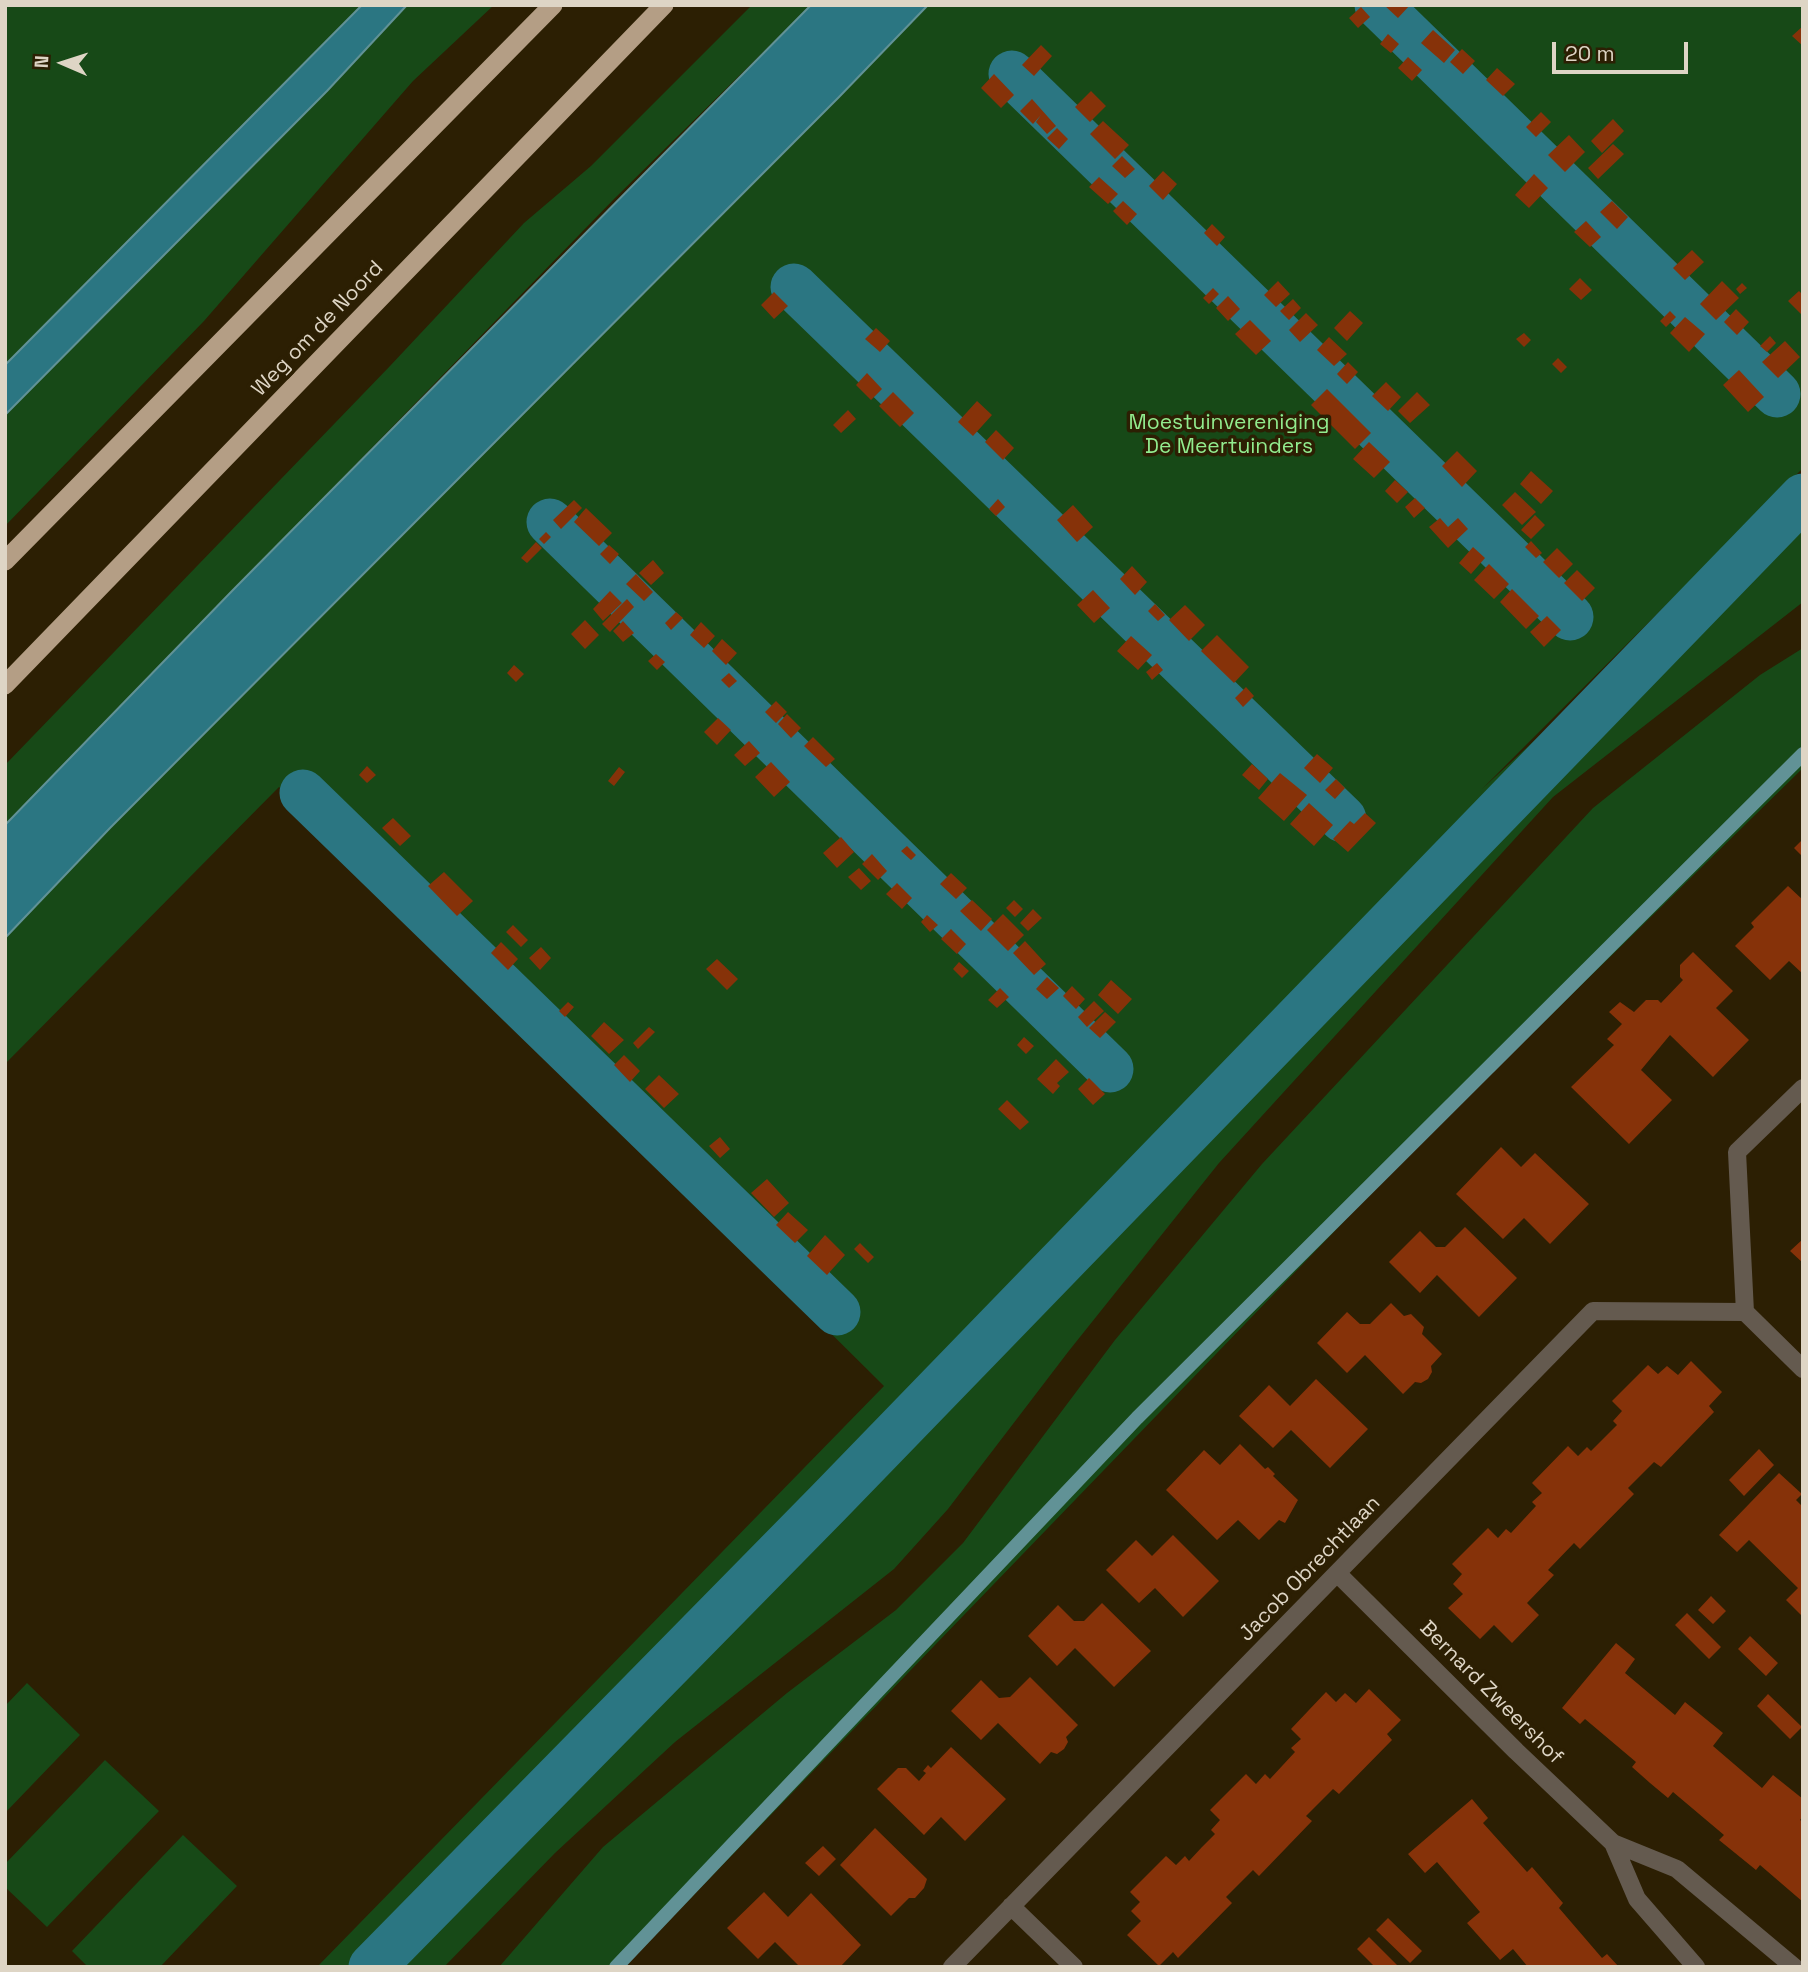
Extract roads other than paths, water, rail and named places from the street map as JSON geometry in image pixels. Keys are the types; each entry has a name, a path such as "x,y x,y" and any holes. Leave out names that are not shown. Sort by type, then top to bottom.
{"highway":[{"path":"5,561 553,5"},
{"name":"Weg om de Noord","path":"5,685 664,5"}],"street":[{"path":"1803,1088 1737,1152 1745,1311 1803,1369"},
{"name":"Jacob Obrechtlaan","path":"952,1967 1593,1311 1745,1311"},
{"name":"Bernard Zweershof","path":"1338,1574 1613,1843 1677,1869 1794,1967"},
{"name":"Bernard Zweershof","path":"1613,1843 1637,1899 1696,1967"},
{"path":"1010,1906 1074,1967"}],"water":[{"path":"362,5 407,5 327,91 5,415 5,365"},
{"path":"811,5 928,5 110,828 5,938 5,825 232,591"}],"waterway":[{"path":"1378,5 1777,394"},
{"path":"1012,74 1570,617"},
{"path":"794,287 1343,819"},
{"path":"372,1967 829,1502 1803,497"},
{"path":"550,522 1110,1069"},
{"path":"616,1967 1137,1418 1803,754"},
{"path":"303,793 837,1312"}],"park label":[{"name":"Moestuinvereniging De Meertuinders","path":"1229,435"}]}
